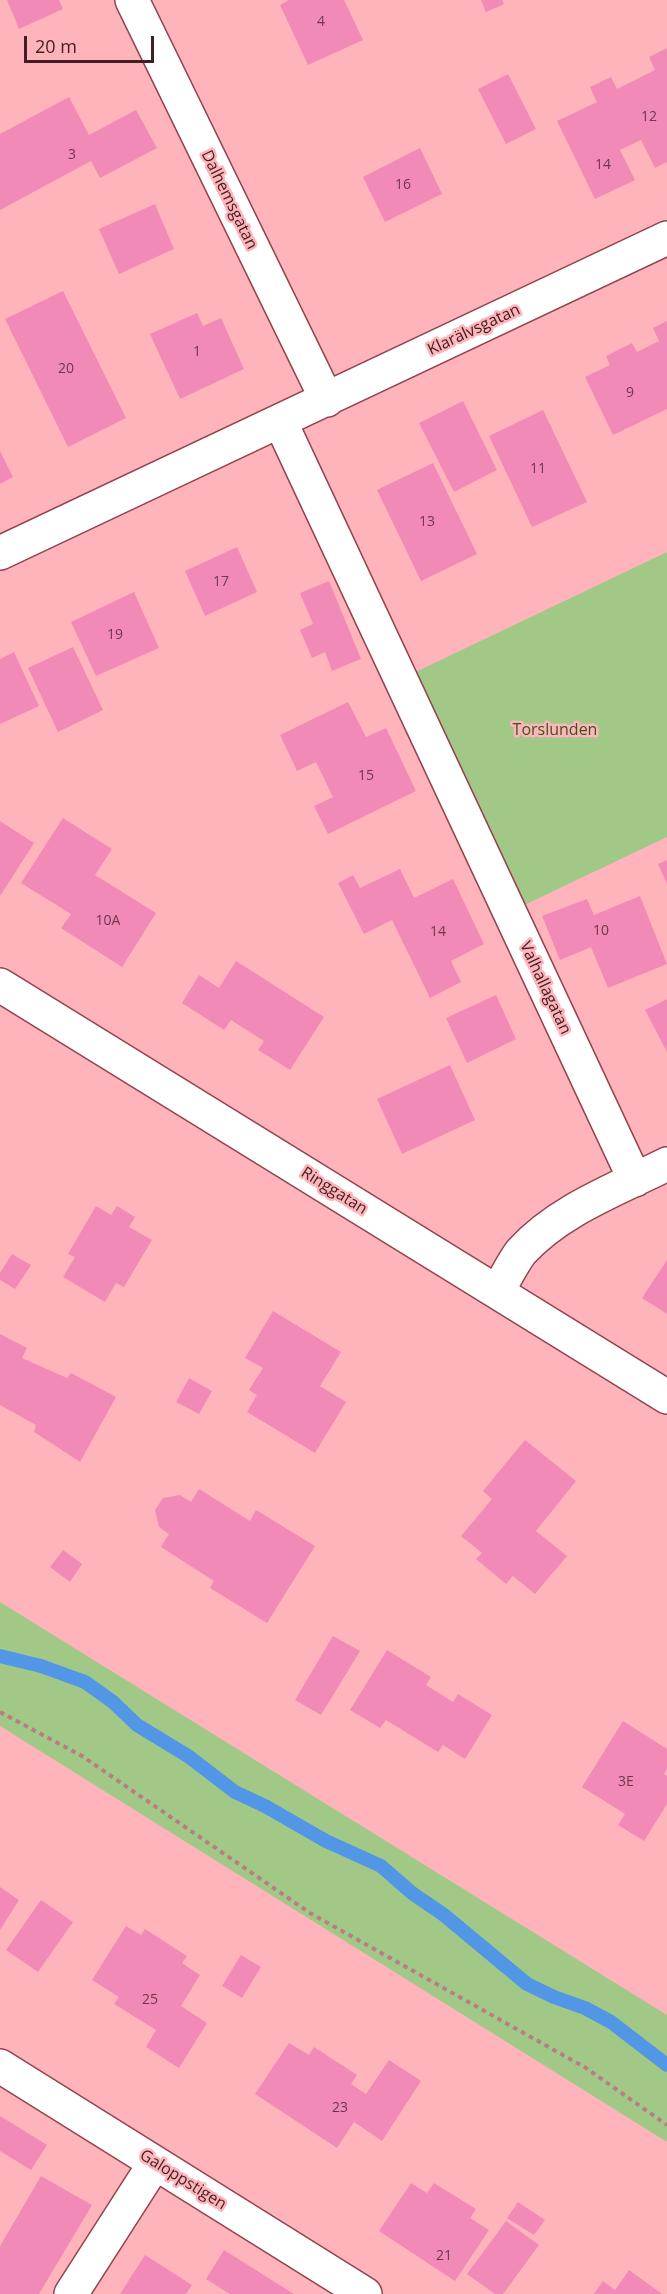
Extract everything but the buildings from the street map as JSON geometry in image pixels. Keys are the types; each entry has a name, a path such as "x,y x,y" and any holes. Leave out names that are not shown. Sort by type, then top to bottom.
{"street":[{"name":"Dalhemsgatan","path":"132,0 327,400"},
{"name":"Klarälvsgatan","path":"0,553 667,238"},
{"name":"Valhallagatan","path":"280,421 635,1180"},
{"name":"Ringgatan","path":"0,985 667,1397"},
{"path":"497,1292 520,1254 544,1231 580,1208 667,1164"},
{"name":"Galoppstigen","path":"0,2066 365,2294"},
{"path":"71,2294 155,2163"}],"path":[{"path":"0,1712 82,1756 310,1914 586,2068 667,2125"}],"green space":[{"name":"Torslunden","path":"667,552 667,837 516,909 405,677"},
{"path":"0,1602 667,2015 667,2142 0,1726"}],"waterway":[{"path":"0,1656 41,1666 85,1682 113,1702 137,1725 188,1756 235,1792 265,1806 326,1841 381,1866 527,1984 585,2008 611,2022 667,2065"}]}
